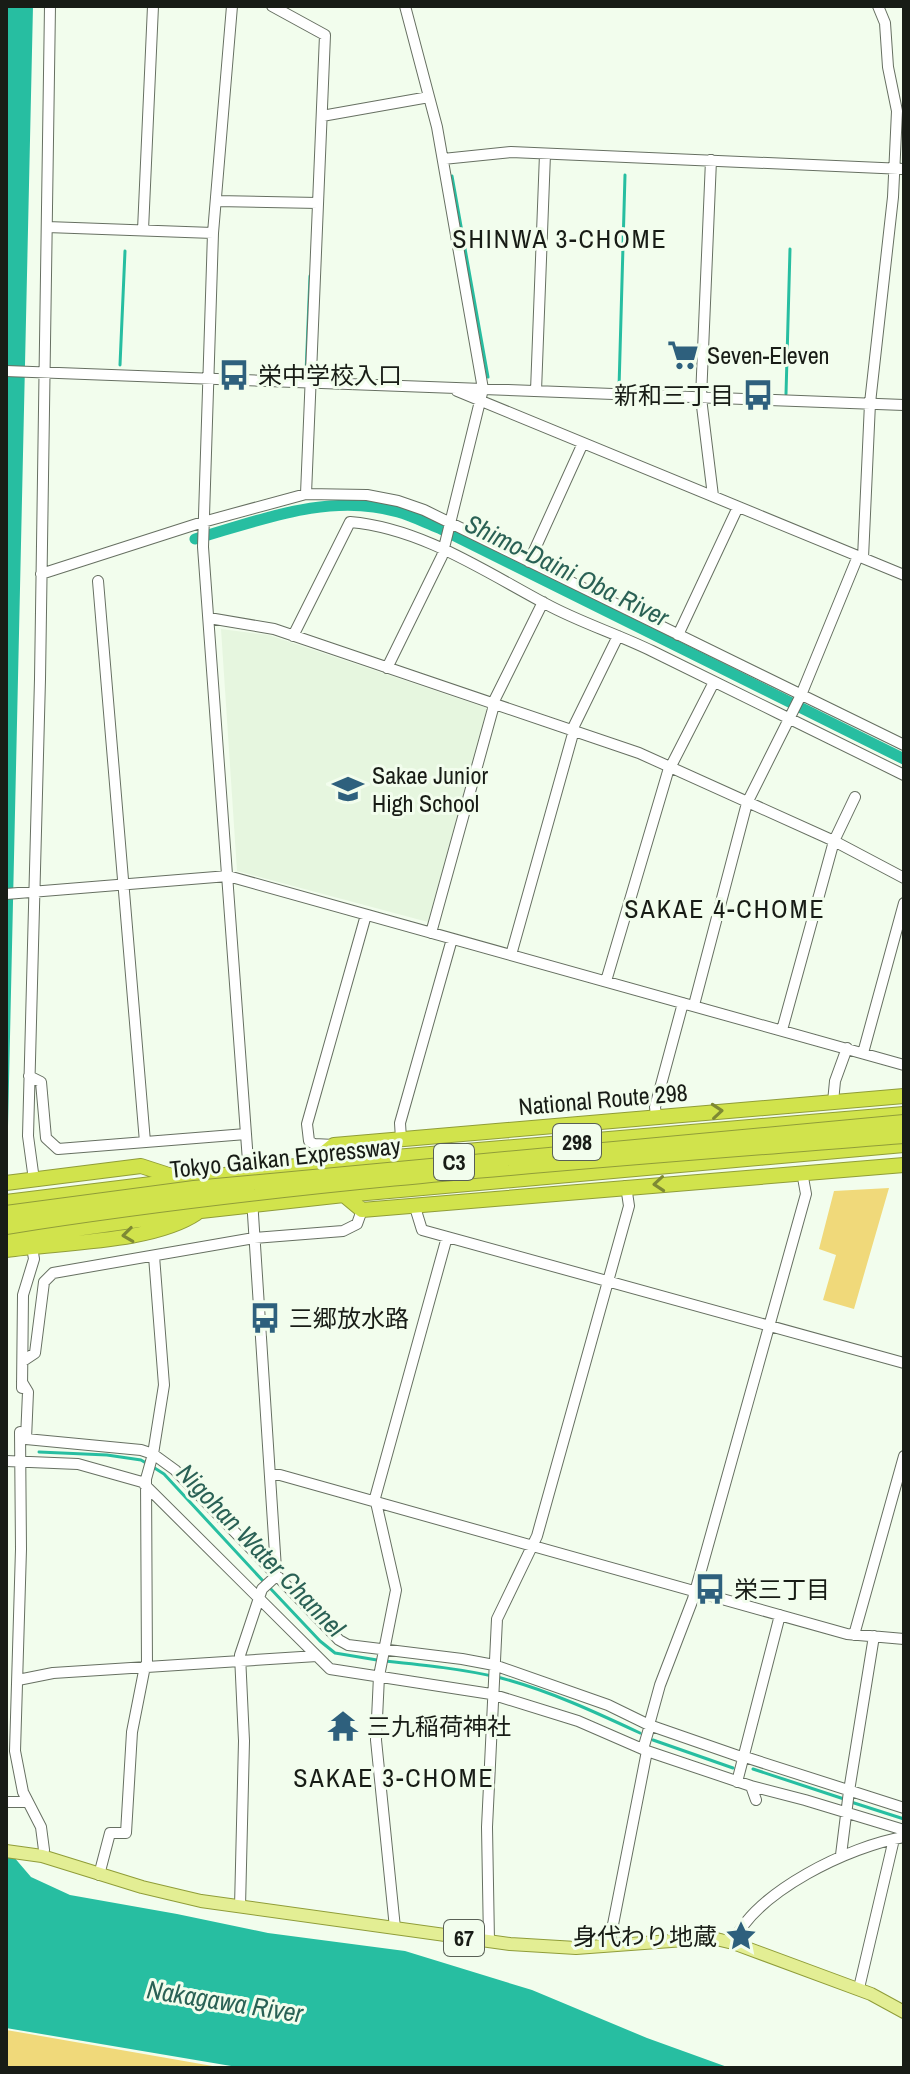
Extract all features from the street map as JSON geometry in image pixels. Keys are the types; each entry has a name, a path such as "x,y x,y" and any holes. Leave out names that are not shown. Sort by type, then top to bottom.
{"highway":[{"name":"National Route 298","path":"334,1145 904,1096"},
{"name":"National Route 298","path":"12,1201 312,1164 904,1114"},
{"name":"Tokyo Gaikan Expressway","path":"6,1213 194,1188 904,1122"},
{"name":"Tokyo Gaikan Expressway","path":"6,1227 188,1202 456,1174 904,1136"},
{"path":"312,1164 334,1145"},
{"name":"298","path":"22,1243 153,1232 180,1225 201,1211 252,1205 904,1145"},
{"name":"298","path":"362,1210 904,1165"},
{"name":"National Route 298","path":"10,1182 141,1166 181,1179"},
{"path":"344,1195 362,1210"}],"main road":[{"name":"67","path":"11,1852 42,1856 170,1895 489,1941 558,1948 699,1937 733,1943 859,1988 904,2012"}],"street":[{"path":"35,1198 28,1148 28,892 41,574 50,6"},
{"path":"143,230 153,6"},
{"path":"232,6 213,233 203,547 271,1475 274,1576 261,1594 240,1661 244,1741 240,1907"},
{"path":"272,6 325,35 306,494"},
{"path":"387,668 444,549 483,389 443,159 405,6"},
{"path":"656,1116 655,1107 689,1004 747,803 801,695 861,557 870,403 900,168 900,103 888,67 885,23 878,6"},
{"path":"322,116 429,97"},
{"path":"443,159 511,152 900,168"},
{"path":"536,391 545,154"},
{"path":"711,160 701,398 713,496"},
{"path":"216,201 318,203"},
{"path":"47,227 213,233"},
{"path":"6,371 904,405"},
{"path":"447,388 904,575"},
{"path":"529,562 583,443"},
{"path":"41,574 203,522 306,494 367,495 398,501 451,523 904,745"},
{"path":"678,635 738,507"},
{"path":"293,636 350,522 367,523 444,549 543,602 904,775"},
{"path":"98,581 145,1142"},
{"path":"431,933 493,705 543,602"},
{"path":"209,618 274,629 639,753 834,841 904,878"},
{"path":"511,955 573,730 618,636"},
{"path":"606,981 670,768 714,682"},
{"path":"782,1030 834,841 855,797"},
{"path":"6,894 228,876 904,1065"},
{"path":"863,1053 904,903"},
{"path":"334,1145 314,1144 307,1137 307,1124 366,915"},
{"path":"401,1139 400,1123 452,939"},
{"path":"833,1102 835,1081 847,1048"},
{"path":"29,1076 41,1082 46,1138 58,1149 246,1134"},
{"path":"609,1945 649,1725 660,1685 695,1591 806,1194 802,1172"},
{"path":"489,1941 487,1827 497,1619 533,1546 629,1206 626,1186"},
{"path":"414,1204 422,1230 904,1363"},
{"path":"23,1361 35,1353 44,1282 53,1273 254,1238 351,1229 360,1219 362,1210"},
{"path":"395,1928 376,1740 379,1676 396,1590 375,1502 447,1237"},
{"path":"22,1243 34,1259 23,1295 22,1382 11,1461 21,1549 15,1751 27,1802 41,1827 42,1856"},
{"path":"99,1875 110,1833 126,1833 132,1732 146,1666 147,1471 153,1454 164,1376 154,1256"},
{"path":"22,1382 28,1392 26,1439 141,1450 153,1454 175,1470 274,1576 339,1640 348,1645 494,1665 608,1705 649,1725 904,1808"},
{"path":"854,1635 904,1456"},
{"path":"11,1461 78,1464 134,1478 148,1486 261,1594 330,1669 491,1694 566,1717 645,1750 737,1782 904,1830"},
{"path":"271,1475 854,1635 904,1639"},
{"path":"737,1782 780,1615"},
{"path":"841,1855 874,1636"},
{"path":"18,1680 53,1673 317,1656"},
{"path":"751,1786 756,1800"},
{"path":"6,1802 27,1802"},
{"path":"733,1943 757,1909 822,1865 841,1855 899,1838"},
{"path":"859,1988 899,1838"}],"shaded area":[{"name":"Sakae Junior High School","path":"221,629 269,635 487,708 428,922 237,871"},
{"path":"889,1188 854,1309 823,1300 836,1255 819,1249 834,1191"},
{"path":"6,2030 18,2032 224,2068 6,2068"}],"water":[{"path":"6,6 33,6 6,1216"},
{"name":"Nakagawa River","path":"6,1840 13,1856 31,1877 70,1895 268,1933 405,1951 532,1990 647,2038 730,2068 243,2068 6,2028"}],"waterway":[{"path":"619,388 625,175"},
{"path":"452,176 488,377"},
{"path":"786,394 790,249"},
{"path":"120,365 125,251"},
{"path":"306,373 310,276"},
{"name":"Shimo-Daini Oba River","path":"195,539 270,517 321,507 347,505 398,512 439,528 904,759"},
{"name":"Nigohan Water Channel","path":"39,1452 107,1455 146,1463"},
{"name":"Nigohan Water Channel","path":"153,1467 164,1474 264,1582"},
{"name":"Nigohan Water Channel","path":"269,1587 335,1653 377,1660"},
{"name":"Nigohan Water Channel","path":"385,1661 458,1670 519,1683 640,1733"},
{"name":"Nigohan Water Channel","path":"653,1740 733,1768"},
{"name":"Nigohan Water Channel","path":"753,1769 844,1799"},
{"name":"Nigohan Water Channel","path":"851,1802 904,1819"}],"place":[{"name":"Seven-Eleven","path":"683,355"},
{"name":"栄中学校入口","path":"234,375"},
{"name":"新和三丁目","path":"758,395"},
{"name":"Sakae Junior High School","path":"348,789"},
{"name":"三郷放水路","path":"265,1318"},
{"name":"栄三丁目","path":"710,1589"},
{"name":"三九稲荷神社","path":"343,1726"},
{"name":"身代わり地蔵","path":"741,1936"}],"district":[{"name":"SHINWA 3-CHOME","path":"560,238"},
{"name":"SAKAE 4-CHOME","path":"725,908"},
{"name":"SAKAE 3-CHOME","path":"394,1777"}]}
